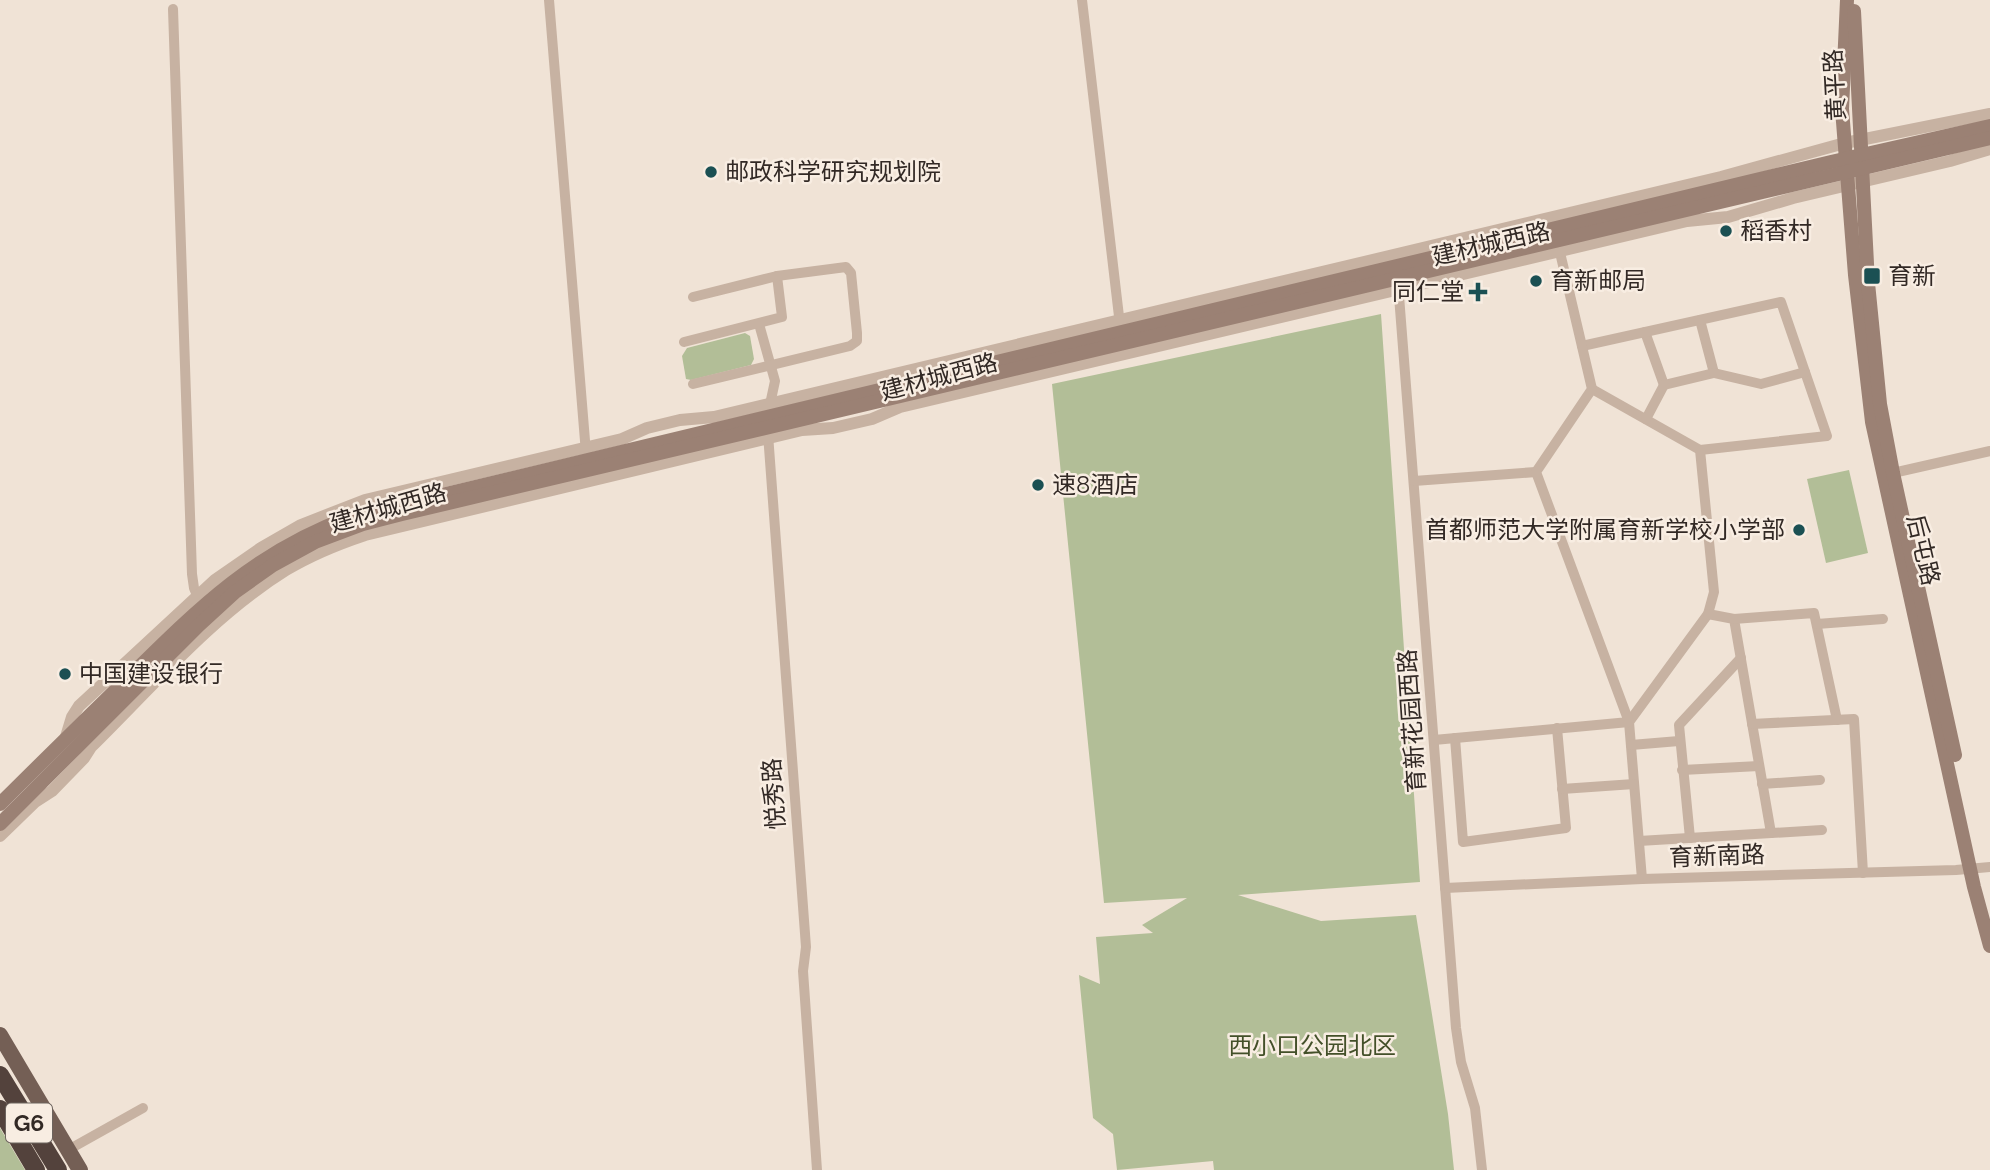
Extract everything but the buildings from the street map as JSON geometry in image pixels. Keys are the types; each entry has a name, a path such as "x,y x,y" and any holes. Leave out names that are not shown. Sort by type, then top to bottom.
{"highway":[{"name":"G6","path":"0,1075 58,1170"},
{"name":"G6","path":"0,1109 36,1170"}],"main road":[{"name":"黄平路","path":"1846,164 1842,76 1847,0"},
{"name":"黄平路","path":"1854,0 1862,161"},
{"name":"建材城西路","path":"1862,161 1990,126"},
{"name":"建材城西路","path":"1396,278 1846,164 1990,138"},
{"name":"后屯路","path":"1862,161 1868,283 1877,382 1893,473 1980,868 1990,946"},
{"name":"建材城西路","path":"0,824 204,605 235,592 273,565 315,542 354,527 1121,332 1558,245 1846,164"},
{"name":"后屯路","path":"1846,164 1859,314 1874,437 1990,910"},
{"name":"建材城西路","path":"0,804 204,605 260,561 296,540 336,522 586,453 768,421 995,373 1121,332"},
{"path":"0,1035 80,1170"}],"street":[{"path":"549,0 586,453"},
{"path":"1082,0 1121,332"},
{"path":"173,9 192,573 204,605"},
{"name":"建材城西路","path":"1121,332 1708,180 1862,161 1990,114"},
{"name":"建材城西路","path":"1862,161 1950,161 1990,149"},
{"path":"1536,472 1592,389 1558,245"},
{"path":"693,384 850,346 857,341 851,273 846,267 777,276 694,297"},
{"path":"684,342 782,317 777,276"},
{"name":"建材城西路","path":"0,836 35,802 52,791 91,747 219,621 253,593 303,561 348,540 768,421 802,430 834,428 872,419 900,407 1045,373 1396,278"},
{"name":"育新花园西路","path":"1396,278 1458,1044 1475,1108 1482,1170"},
{"path":"1582,346 1781,302 1827,436 1700,450 1592,389"},
{"path":"1700,320 1714,373"},
{"name":"悦秀路","path":"759,324 775,381 768,421 806,947 803,971 817,1170"},
{"path":"1644,332 1664,385 1646,419"},
{"path":"1664,385 1714,373 1760,384 1805,372"},
{"path":"995,373 1045,373"},
{"path":"1434,740 1629,722 1708,614 1714,592 1700,450"},
{"path":"1893,473 1990,450"},
{"path":"1414,481 1536,472"},
{"path":"1536,472 1629,722 1642,879"},
{"path":"1708,614 1734,619 1814,613 1837,720"},
{"path":"1734,619 1771,833"},
{"path":"1817,624 1883,619"},
{"path":"1690,838 1679,725 1741,658"},
{"path":"1752,723 1854,719 1863,873"},
{"path":"1455,738 1463,842 1566,828 1557,729"},
{"path":"1631,745 1679,741"},
{"path":"1682,770 1759,766"},
{"path":"1762,784 1820,780"},
{"path":"1562,789 1634,784"},
{"path":"1639,841 1822,830"},
{"name":"育新南路","path":"1446,888 1980,868"},
{"path":"68,1150 143,1108"}],"green space":[{"name":"西小口公园北区","path":"1381,314 1420,882 1238,895 1321,921 1416,915 1448,1114 1454,1170 1214,1170 1213,1161 1117,1170 1113,1134 1093,1118 1079,975 1100,984 1096,937 1153,933 1142,925 1187,898 1104,903 1052,384"},
{"path":"745,333 750,336 754,359 751,365 686,379 682,356 687,348"},
{"path":"1849,470 1868,553 1826,563 1807,479"},
{"path":"0,1128 25,1170 0,1170"}],"place":[{"name":"邮政科学研究规划院","path":"711,172"},
{"name":"稻香村","path":"1726,231"},
{"name":"育新","path":"1872,276"},
{"name":"育新邮局","path":"1536,281"},
{"name":"同仁堂","path":"1478,292"},
{"name":"速8酒店","path":"1038,485"},
{"name":"首都师范大学附属育新学校小学部","path":"1799,530"},
{"name":"中国建设银行","path":"65,674"}]}
